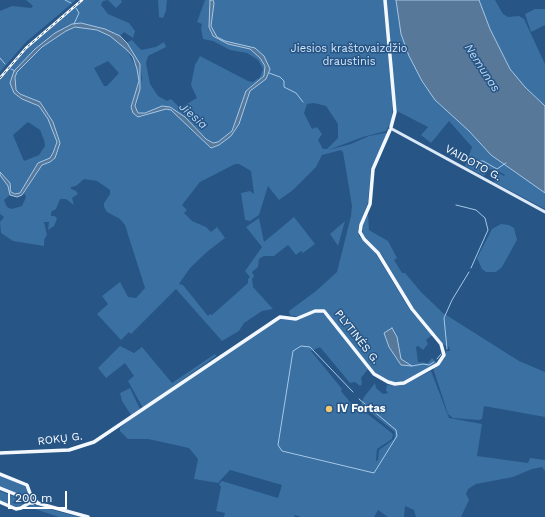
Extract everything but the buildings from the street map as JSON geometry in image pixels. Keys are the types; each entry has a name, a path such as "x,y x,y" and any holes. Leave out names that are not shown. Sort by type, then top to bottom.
{"main road":[{"path":"385,0 395,112 391,128"},
{"name":"VAIDOTO G.","path":"391,128 545,212"},
{"name":"PLYTINĖS G.","path":"116,428 280,317 296,319 315,311 324,311 370,370 388,382 398,384 404,383 440,362 444,353 441,344 412,309 378,253 364,239 360,232 361,225 370,204 373,169 391,128"},
{"name":"ROKŲ G.","path":"0,453 80,448 94,442 116,428"},
{"path":"0,474 26,485 32,498 38,503"},
{"path":"0,488 38,503 88,517"},
{"path":"21,497 27,496 30,492"},
{"path":"21,497 24,502 24,506"},
{"path":"0,502 16,509 29,503 38,503"}],"green space":[{"path":"26,0 76,0 26,42 0,72 0,11 12,6 31,8 33,6"},
{"path":"83,0 108,0 103,1 101,5 108,14 129,23 135,31 133,38 124,32 120,36 91,25 65,27 35,49 14,71 10,83 14,93 22,99 39,106 48,119 57,142 50,158 38,163 20,193 13,193 10,183 0,172 0,80 27,49","holes":["28,122 40,130 45,146 39,155 24,161 13,135"]},
{"path":"108,0 121,0 122,2 116,8"},
{"path":"158,0 167,0 166,11 163,18 159,17"},
{"name":"Jiesios kraštovaizdžio draustinis","path":"205,0 210,0 210,27 212,0 396,0 401,34 409,56 422,81 435,100 469,131 491,155 545,193 545,209 494,182 499,173 504,176 505,175 495,169 487,170 484,176 465,166 472,147 449,121 431,143 421,135 428,127 397,111 395,97 393,98 392,120 386,131 363,137 328,150 351,144 369,136 385,133 387,134 371,169 368,202 358,229 359,236 374,251 410,310 434,336 431,336 426,340 428,344 423,350 418,346 416,347 418,362 428,363 432,358 437,363 432,367 405,381 398,383 390,382 376,374 325,310 317,309 298,317 290,315 289,311 316,291 337,272 351,216 352,206 343,152 341,150 322,155 316,167 293,190 279,200 268,186 259,215 250,221 245,220 241,193 250,191 254,194 251,171 239,164 235,164 200,182 182,205 187,210 184,213 192,221 206,227 211,232 217,227 225,238 190,268 179,284 183,285 208,316 210,314 212,315 248,283 248,279 250,277 245,271 262,247 246,227 259,218 264,242 294,217 315,244 303,253 301,251 296,255 288,245 274,256 264,256 259,259 258,267 252,272 254,276 252,279 253,287 273,309 262,311 244,323 239,331 222,341 176,289 131,334 129,332 121,340 97,314 108,304 102,296 120,282 128,297 136,298 145,288 125,225 120,219 107,212 104,207 104,203 110,194 110,190 97,181 84,179 76,186 71,187 71,189 76,191 78,194 72,198 74,205 66,199 60,199 56,209 51,212 51,216 55,216 57,219 54,226 48,230 49,222 44,222 47,235 44,240 44,246 13,241 1,233 0,222 4,217 0,214 0,175 8,186 10,195 4,200 7,207 12,209 22,206 26,197 24,193 42,165 55,158 60,143 53,122 40,103 20,94 16,90 15,77 17,72 42,47 66,31 76,27 97,30 110,36 127,50 137,69 139,81 131,107 133,113 138,117 161,109 171,109 212,146 217,145 233,133 248,91 266,76 267,70 263,60 252,49 228,43 223,42 250,49 263,62 266,72 264,76 246,91 232,131 218,142 213,143 206,139 185,117 170,107 162,106 141,114 135,110 142,78 140,64 127,43 132,40 141,50 156,47 164,42 166,47 148,56 146,63 150,84 158,96 167,101 171,99 180,108 197,98 191,85 195,65 200,56 248,81 253,82 260,77 263,69 258,60 247,53 230,50 213,41 203,39 201,28 202,24 197,22","holes":["210,27 214,35 221,41 213,36 210,32","108,61 119,73 107,86 104,86 94,68","314,103 326,106 338,124 338,138 327,149 323,149 318,140 322,134 317,127 312,129 304,113 307,104","392,329 397,337 401,359 411,366 401,365 389,347 384,333"]},
{"path":"479,0 495,0 503,14 508,17 519,16 524,19 545,64 545,106 525,87 510,69 490,29"},
{"path":"535,9 545,9 545,25 531,32 525,14"},
{"path":"368,214 369,230 388,241 397,258 394,260 402,273 405,273 421,292 443,313 519,361 545,372 545,417 484,406 482,419 479,420 453,418 448,414 434,368 444,359 446,351 450,351 449,347 444,345 413,308 382,255 363,235 362,226"},
{"path":"345,221 338,246 330,234"},
{"path":"501,224 509,225 514,228 517,240 502,267 496,272 486,272 482,269 477,258 492,229"},
{"path":"316,312 321,312 329,318 368,369 361,378 362,384 360,386 355,382 350,383 320,347 311,351 342,389 341,391 350,402 359,407 393,434 392,439 377,449 376,461 378,460 379,450 394,439 395,432 361,405 364,397 375,383 376,388 383,394 388,393 386,390 387,385 400,386 431,371 449,418 482,424 477,456 528,463 530,458 545,460 545,471 542,467 532,469 513,477 476,484 468,489 466,494 469,500 461,517 416,517 414,510 405,506 404,517 388,517 378,510 374,517 301,517 295,515 294,517 224,517 225,513 216,511 221,487 219,484 222,481 278,498 282,485 230,470 218,483 194,479 198,459 189,448 148,439 128,439 120,431 120,428 127,422 278,319 300,319"},
{"path":"120,346 134,353 142,347 172,383 215,354 216,356 143,408 128,381 134,376 125,363 106,378 98,368"},
{"path":"130,388 140,409 131,415 122,401 120,393"},
{"path":"0,476 28,488 28,495 24,496 0,486"},
{"path":"0,491 22,500 23,505 15,507 0,500"},
{"path":"32,504 79,517 59,517 26,506"}],"water":[{"path":"210,0 213,0 214,3 211,26 217,37 225,41 255,48 264,56 270,69 266,79 250,91 239,124 231,136 219,145 211,148 171,110 166,109 138,117 133,113 131,107 139,81 133,57 110,36 97,30 75,27 66,31 42,47 17,72 15,77 16,90 20,94 40,102 53,122 60,143 55,158 42,165 22,195 17,197 10,195 8,186 0,175 0,172 10,183 11,192 15,194 20,193 38,163 50,158 57,142 48,119 39,106 22,99 14,93 10,83 14,71 35,49 55,33 72,24 81,23 105,29 120,36 127,43 140,64 140,89 135,106 138,113 145,113 162,106 170,107 185,117 206,139 213,143 218,142 232,131 246,91 264,76 265,66 260,58 250,49 228,44 213,36 209,27"},
{"name":"Nemunas","path":"396,0 479,0 490,29 510,69 525,87 545,106 545,193 491,155 469,131 435,100 422,81 409,56 401,34"},
{"path":"392,328 397,337 401,359 412,366 401,365 389,347 384,333"}],"waterway":[{"path":"65,0 71,3"},
{"path":"74,24 79,13 76,8"},
{"path":"0,58 5,64"},
{"name":"Jiesia","path":"11,69 15,71"},
{"path":"269,73 280,77 284,81 284,87 296,93 303,102"},
{"path":"471,162 483,161 497,169 506,163"},
{"path":"456,205 476,210 485,218 488,230 471,268"},
{"path":"447,349 444,318 452,300 469,272"},
{"path":"353,392 310,347 301,346 293,351 278,445 282,451 374,473 397,436 396,430 359,399"},
{"path":"437,359 441,354"},
{"path":"412,366 423,364 429,365 434,362"}],"railway":[{"path":"0,78 26,48 82,0"}],"place":[{"name":"IV Fortas","path":"329,409"}]}
